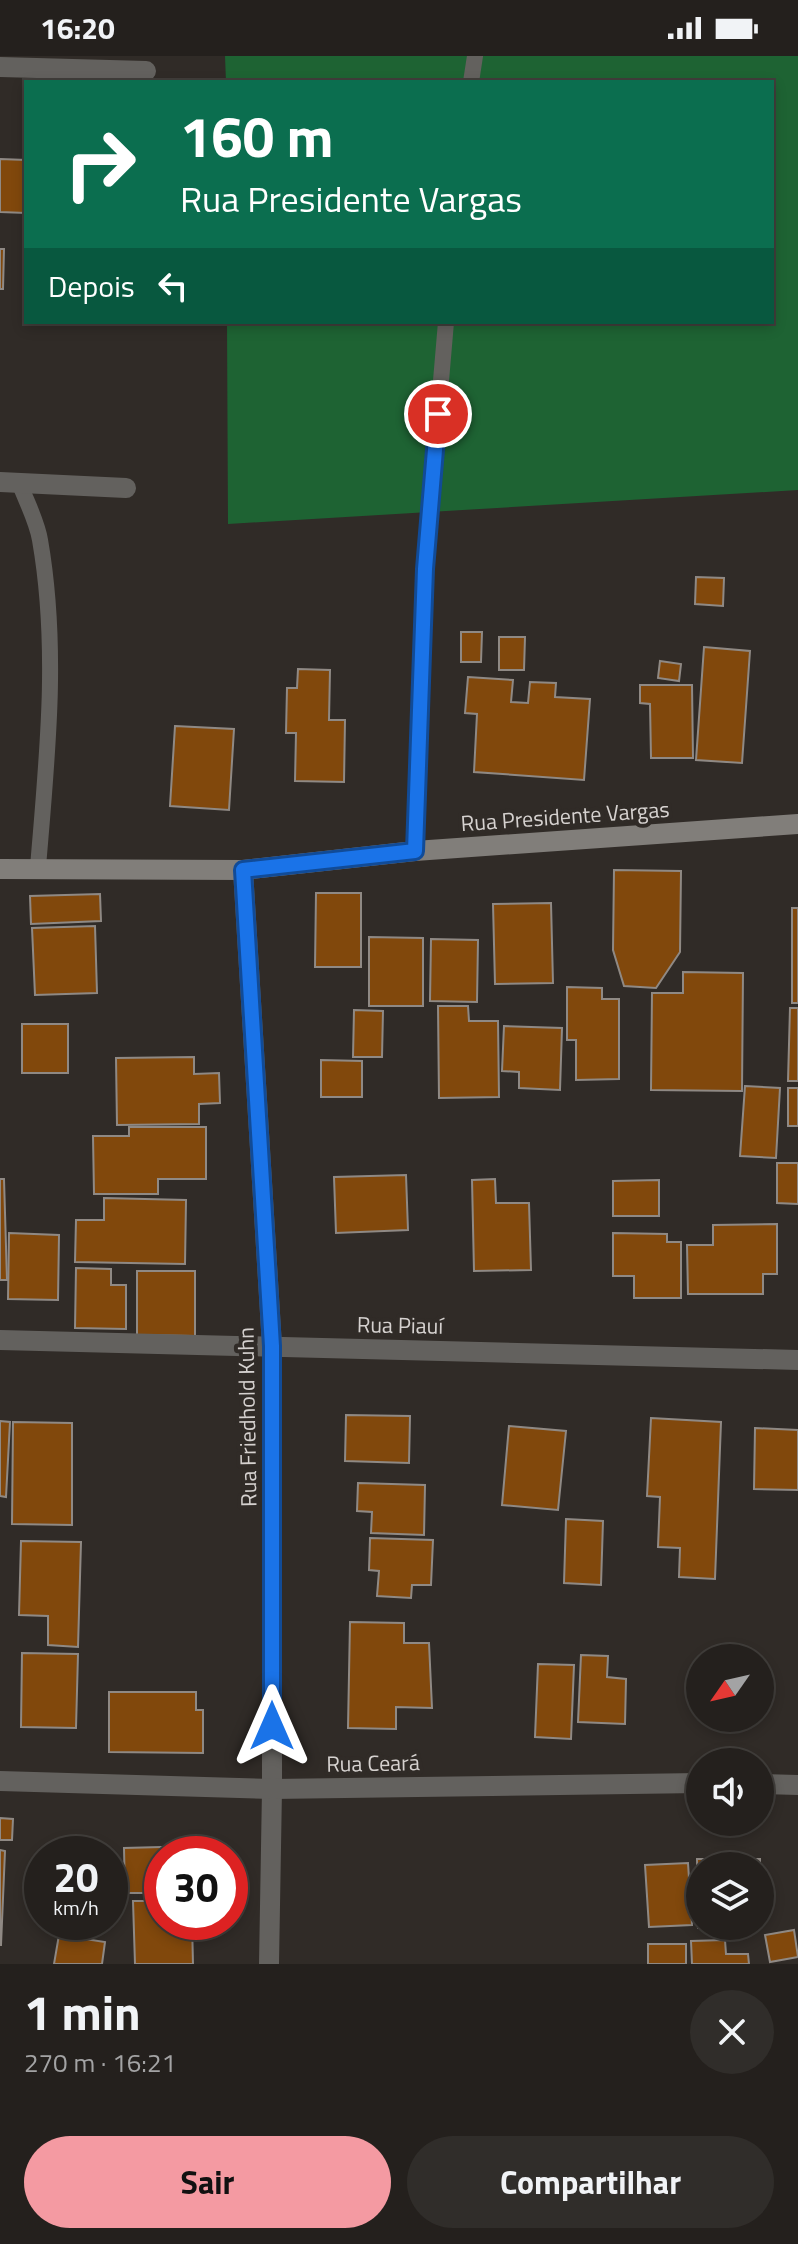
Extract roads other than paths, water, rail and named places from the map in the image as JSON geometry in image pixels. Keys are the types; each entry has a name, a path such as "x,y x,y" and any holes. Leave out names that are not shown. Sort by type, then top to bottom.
{"main road":[{"name":"Rua Presidente Vargas","path":"0,869 243,870 415,851 798,824"}],"street":[{"path":"0,67 146,71"},
{"path":"10,482 126,488"},
{"name":"Rua Friedhold Kuhn","path":"243,870 272,1346 269,1964"},
{"name":"Rua Piauí","path":"0,1340 798,1360"},
{"name":"Rua Ceará","path":"0,1781 272,1789 686,1783"},
{"path":"774,1784 798,1785"}],"lane":[{"path":"471,80 475,56"},
{"path":"415,851 425,569 446,324"},
{"path":"10,482 40,537 47,607 51,704 38,867"}]}
